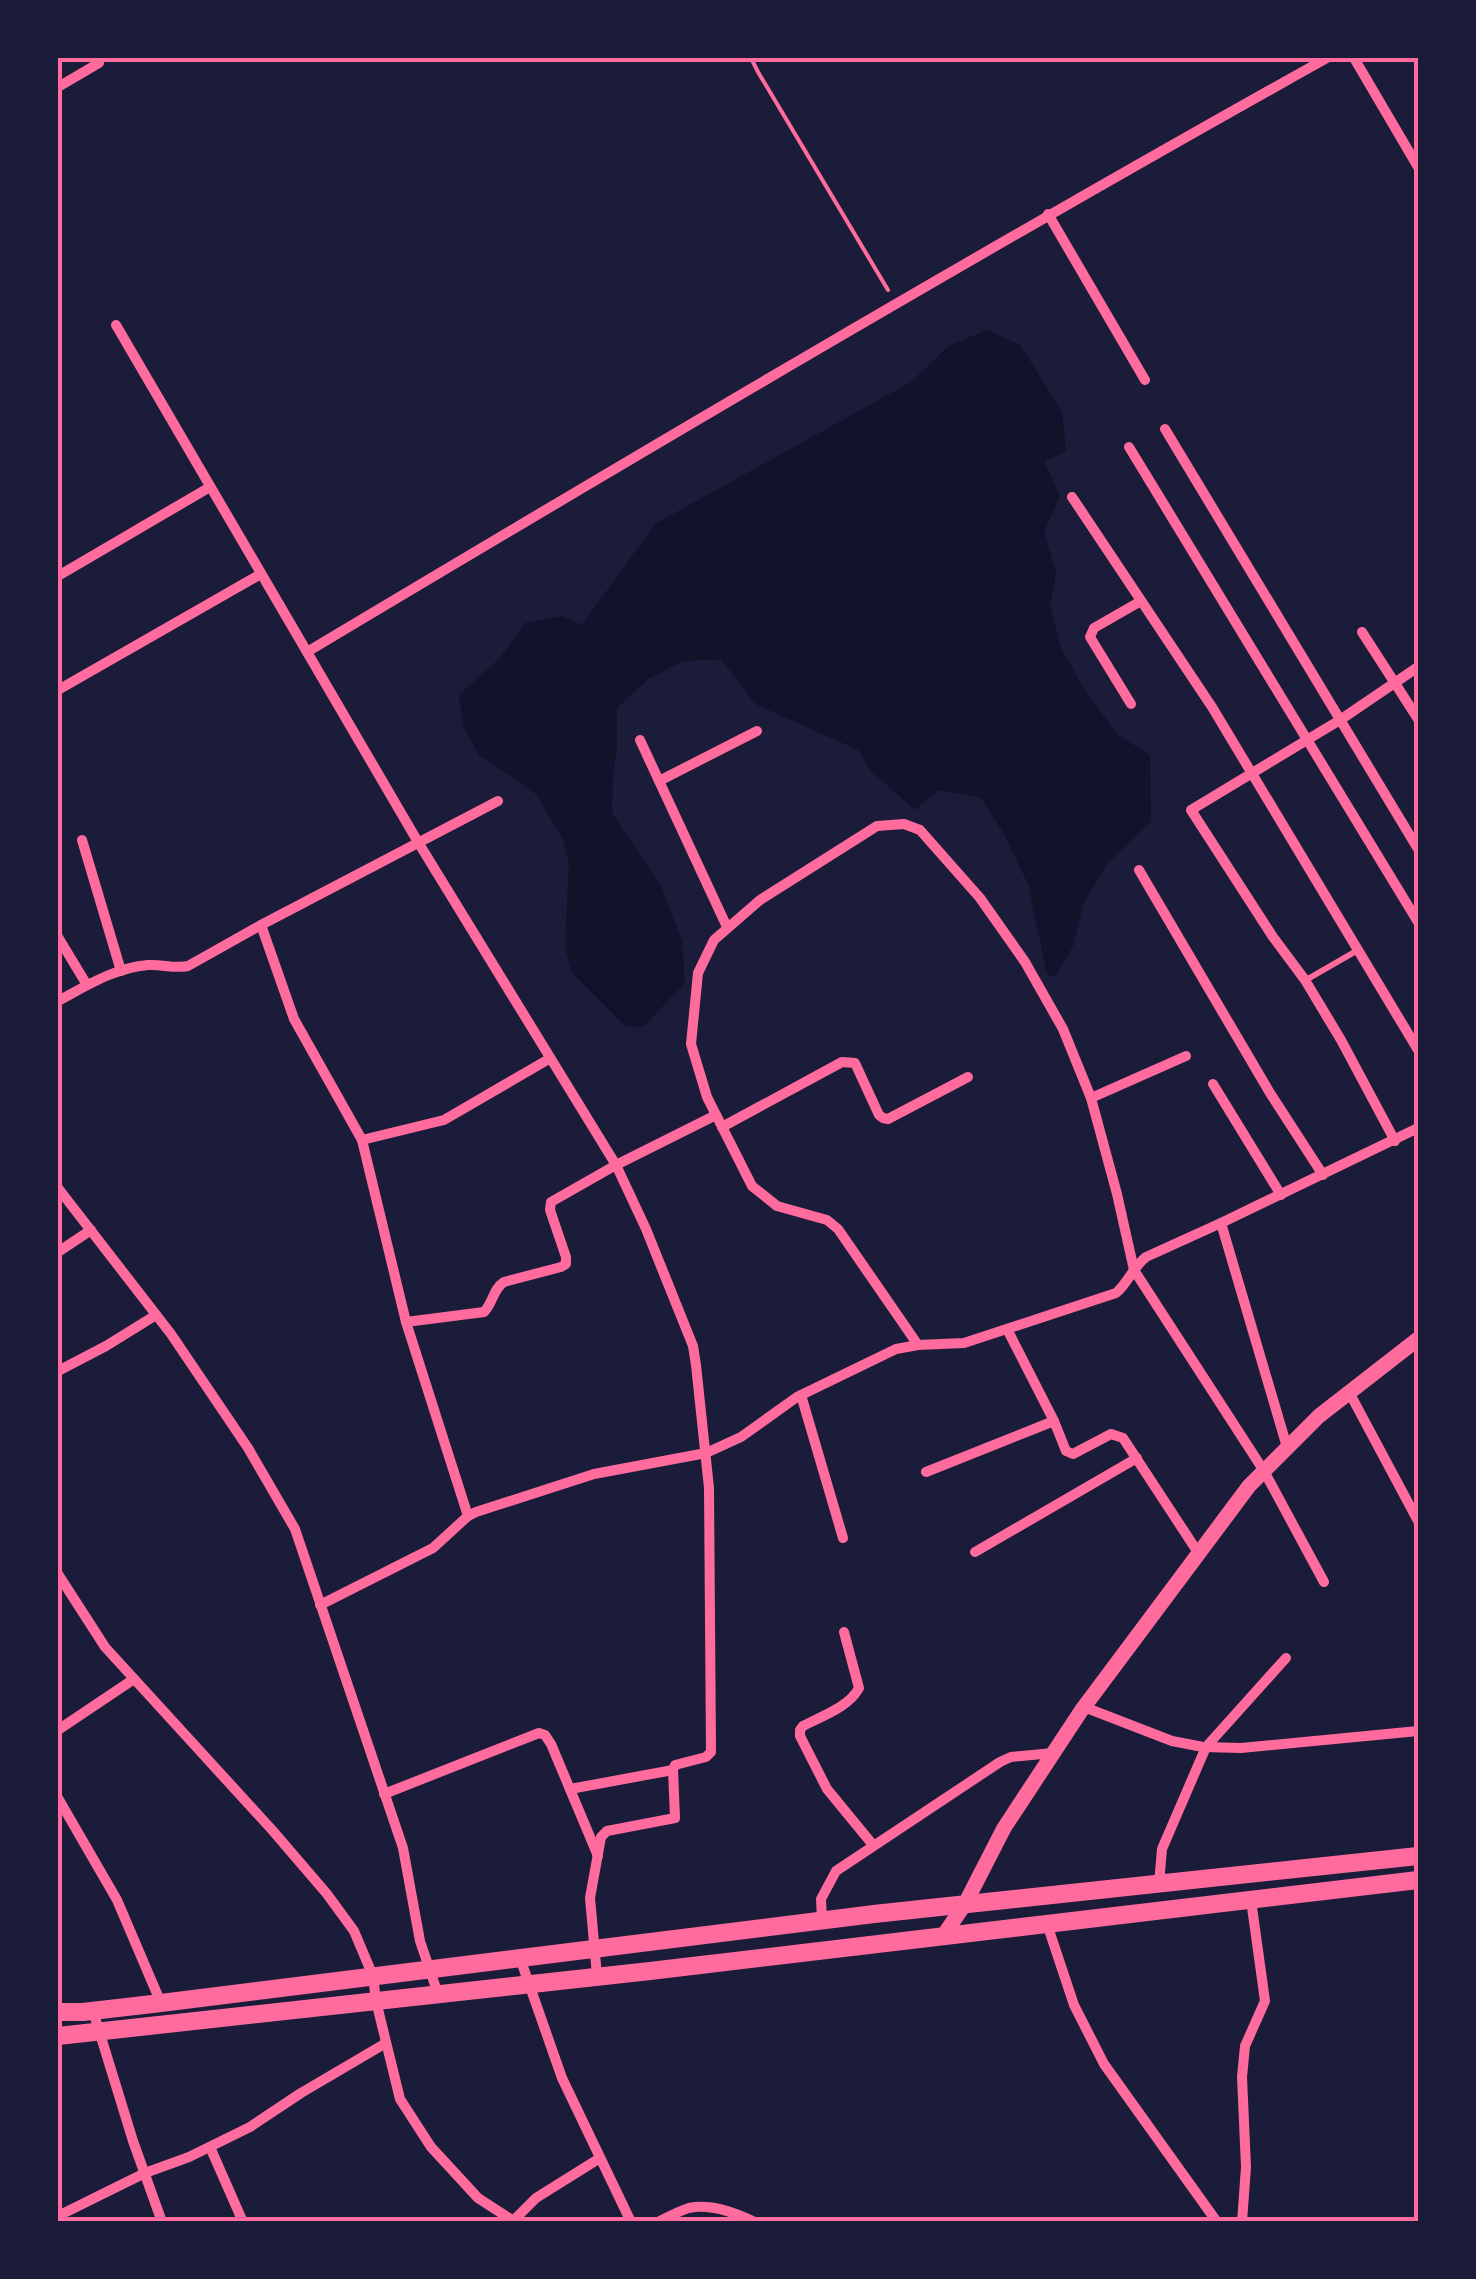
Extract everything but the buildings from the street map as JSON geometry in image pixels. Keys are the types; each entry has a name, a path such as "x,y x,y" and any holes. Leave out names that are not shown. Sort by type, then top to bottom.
{"main road":[{"path":"58,2012 822,1920 1418,1856"},
{"path":"58,2036 1418,1880"}],"street":[{"path":"307,652 1048,214 1327,58"},
{"path":"1354,58 1418,167"},
{"path":"58,87 98,63"},
{"path":"1048,214 1145,380"},
{"path":"116,325 418,842 616,1166 693,1346 709,1488 712,1752 679,1763 673,1770 570,1789"},
{"path":"1165,429 1418,849"},
{"path":"1129,447 1418,922"},
{"path":"58,576 210,486"},
{"path":"1072,497 1212,707 1418,1050"},
{"path":"58,690 261,574"},
{"path":"1131,704 1090,637 1094,628 1140,601"},
{"path":"1362,632 1418,719"},
{"path":"1395,1140 1305,980 1191,810 1340,720 1418,666"},
{"path":"659,781 757,732"},
{"path":"640,740 727,928"},
{"path":"58,1001 121,971 188,966 498,801"},
{"path":"918,1345 838,1229 827,1220 777,1206 752,1186 707,1096 691,1044 698,973 714,940 760,900 877,826 904,824 920,830 980,898 1063,1029 1091,1098 1134,1270 1264,1471 1324,1582"},
{"path":"82,840 121,971"},
{"path":"1139,870 1270,1094 1323,1175"},
{"path":"261,925 294,1019 362,1140 406,1322 468,1516"},
{"path":"58,937 87,985"},
{"path":"1091,1098 1186,1056"},
{"path":"362,1140 444,1120 549,1059"},
{"path":"722,1127 849,1060 855,1062 882,1118 968,1077"},
{"path":"1213,1084 1282,1194"},
{"path":"406,1322 484,1312 496,1288 504,1282 562,1267 566,1258 550,1210 552,1202 716,1115"},
{"path":"320,1605 433,1548 468,1516 594,1474 706,1452 741,1437 801,1395 880,1355 918,1345 964,1343 1116,1294 1146,1257 1418,1128"},
{"path":"58,1188 156,1314 248,1448 294,1529 403,1848 420,1941 438,1994"},
{"path":"1222,1223 1287,1448"},
{"path":"58,1252 90,1230"},
{"path":"58,1371 156,1314"},
{"path":"1007,1329 1066,1451 1073,1454 1111,1434 1122,1438 1198,1554"},
{"path":"943,1936 966,1904 1004,1828 1084,1707 1249,1486 1318,1416 1418,1339"},
{"path":"1349,1392 1418,1522"},
{"path":"801,1395 842,1538"},
{"path":"926,1472 1054,1421"},
{"path":"975,1552 1137,1458"},
{"path":"58,1574 105,1648 260,1816 354,1931 373,1976 400,2099 431,2147 478,2198 512,2221 536,2198 600,2158"},
{"path":"844,1632 859,1688 847,1703 803,1726 800,1736 827,1789 873,1846"},
{"path":"1159,1884 1162,1849 1206,1747 1286,1658"},
{"path":"58,1730 134,1679"},
{"path":"1084,1707 1172,1741 1206,1747 1241,1748 1418,1731"},
{"path":"384,1794 539,1733 551,1744 598,1857"},
{"path":"822,1920 821,1899 836,1870 1000,1762 1011,1757 1053,1753"},
{"path":"597,1976 590,1898 603,1833 674,1818 673,1770"},
{"path":"58,1798 117,1900 161,2002"},
{"path":"1242,2222 1246,2168 1242,2077 1245,2046 1266,2001 1251,1900"},
{"path":"1047,1924 1074,2005 1104,2064 1217,2222"},
{"path":"520,1958 562,2078 631,2222"},
{"path":"93,2010 162,2222"},
{"path":"58,2216 250,2128 386,2043"},
{"path":"210,2147 244,2222"},
{"path":"658,2222 690,2208 704,2207 734,2212 755,2222"}],"lane":[{"path":"1305,980 1358,950"}],"path":[{"path":"751,58 896,303"}],"shaded area":[{"path":"988,330 1020,345 1062,412 1066,452 1044,461 1060,496 1044,532 1056,572 1050,607 1062,650 1084,689 1118,735 1150,755 1151,821 1107,864 1083,905 1073,946 1055,977 1047,974 1028,884 981,798 939,790 915,810 872,772 858,750 755,704 721,659 683,661 648,679 617,708 612,813 661,886 682,941 685,983 643,1027 626,1027 572,973 565,947 569,864 563,839 536,794 479,755 463,726 459,695 499,659 525,623 561,616 582,625 655,524 911,382 950,345"}]}
